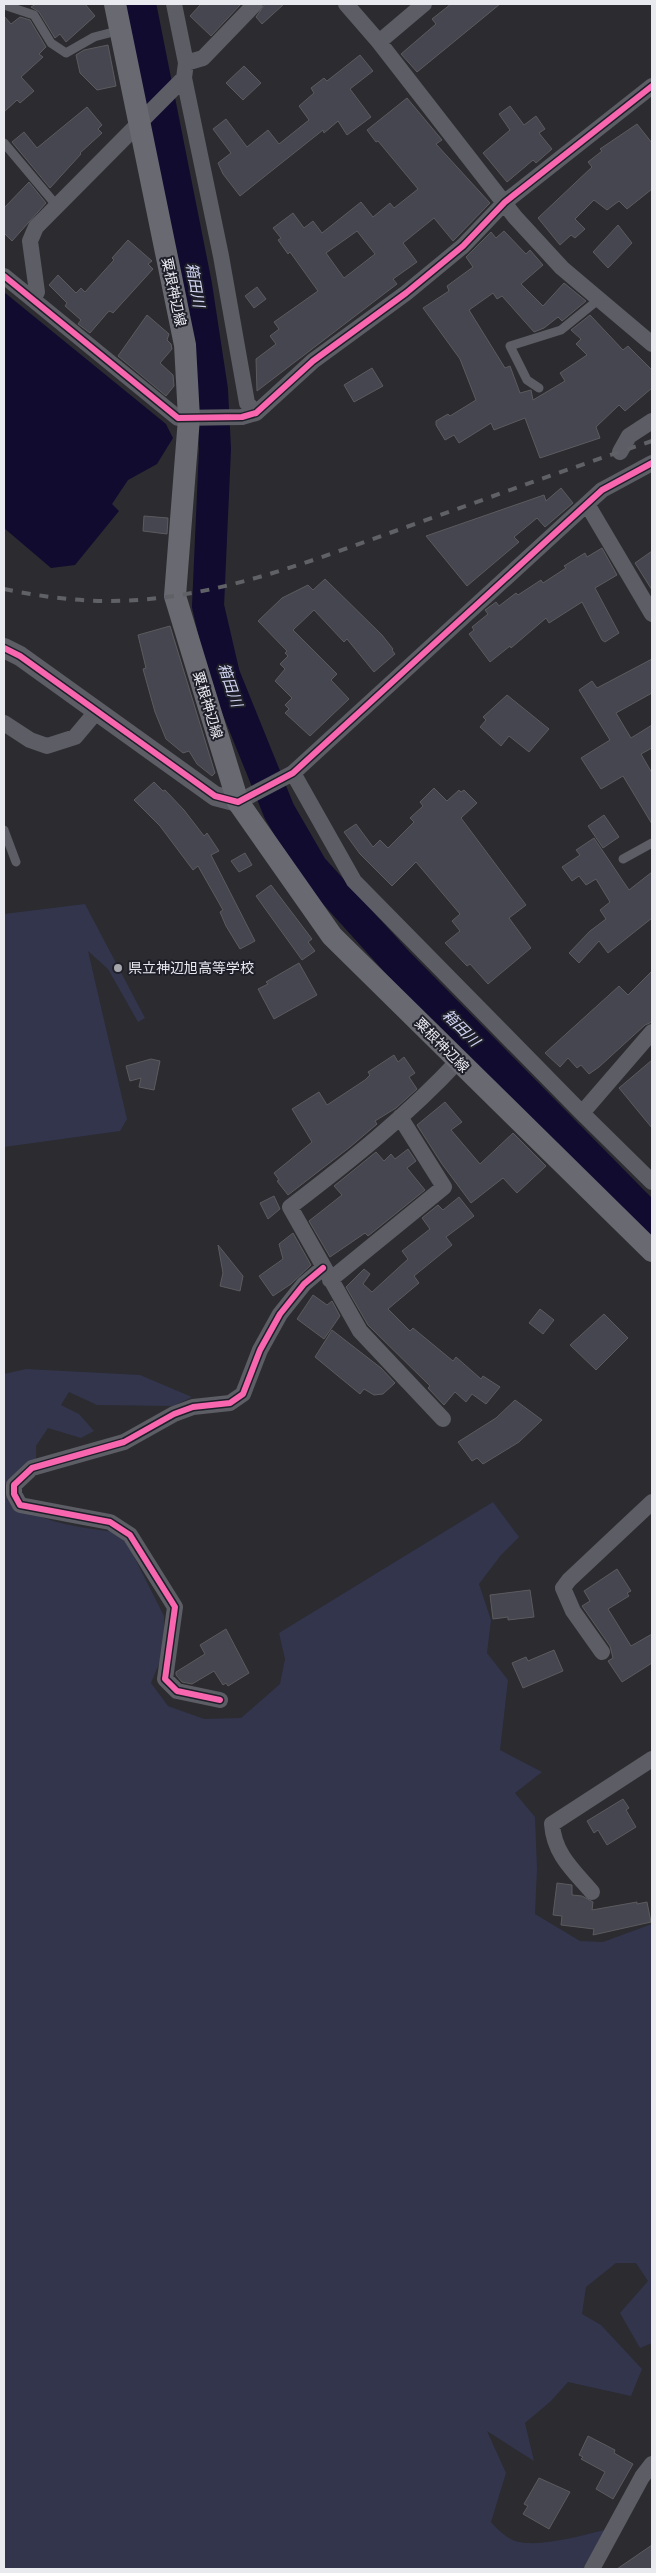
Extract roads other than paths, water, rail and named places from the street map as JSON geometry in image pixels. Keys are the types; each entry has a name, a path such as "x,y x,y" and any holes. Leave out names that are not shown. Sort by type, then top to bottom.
{"main road":[{"name":"粟根神辺線","path":"115,4 185,345 191,418 174,596 241,801 332,936 652,1251"}],"street":[{"path":"174,4 185,70 222,256 249,415"},
{"path":"33,299 37,292 30,241 36,227 140,124 185,70 203,58 255,4"},
{"path":"346,4 379,42 506,202 515,217 562,268 652,344"},
{"path":"379,42 424,4"},
{"path":"4,276 178,418 249,415 313,361 406,293 463,246 506,202 652,86"},
{"path":"620,452 628,436 652,421"},
{"path":"4,648 20,656 215,796 241,801 290,775 602,490 652,463"},
{"path":"587,504 652,614"},
{"path":"4,723 30,740 47,746 74,737 96,712"},
{"path":"290,775 354,881 652,1182"},
{"path":"582,1113 652,1032"},
{"path":"443,1419 360,1331 290,1207 334,1174 432,1090 458,1060"},
{"path":"220,1700 177,1691 165,1679 175,1608 130,1535 110,1522 20,1505 14,1494 14,1485 32,1468 124,1442 174,1414 193,1407 230,1403 243,1394 260,1350 280,1314 304,1284 327,1274 444,1187 400,1117"},
{"path":"602,1652 573,1611 563,1588 569,1580 652,1502"},
{"path":"592,1892 567,1864 554,1840 552,1824 652,1759"},
{"path":"592,2569 642,2477 652,2464"}],"lane":[{"path":"4,6 34,15 52,43 66,52 94,36 121,30"},
{"path":"4,143 57,206"},
{"path":"539,388 527,380 510,346 561,330 579,318 598,300"},
{"path":"4,830 16,862"},
{"path":"623,860 652,842"}],"waterway":[{"name":"箱田川","path":"140,4 196,285 212,390 215,449 208,606 224,675 279,811 312,868 398,963 652,1221"}],"railway":[{"path":"4,589 56,598 109,601 183,595 220,587 256,578 328,555 652,441"}],"place":[{"name":"県立神辺旭高等学校","path":"118,968"}]}
